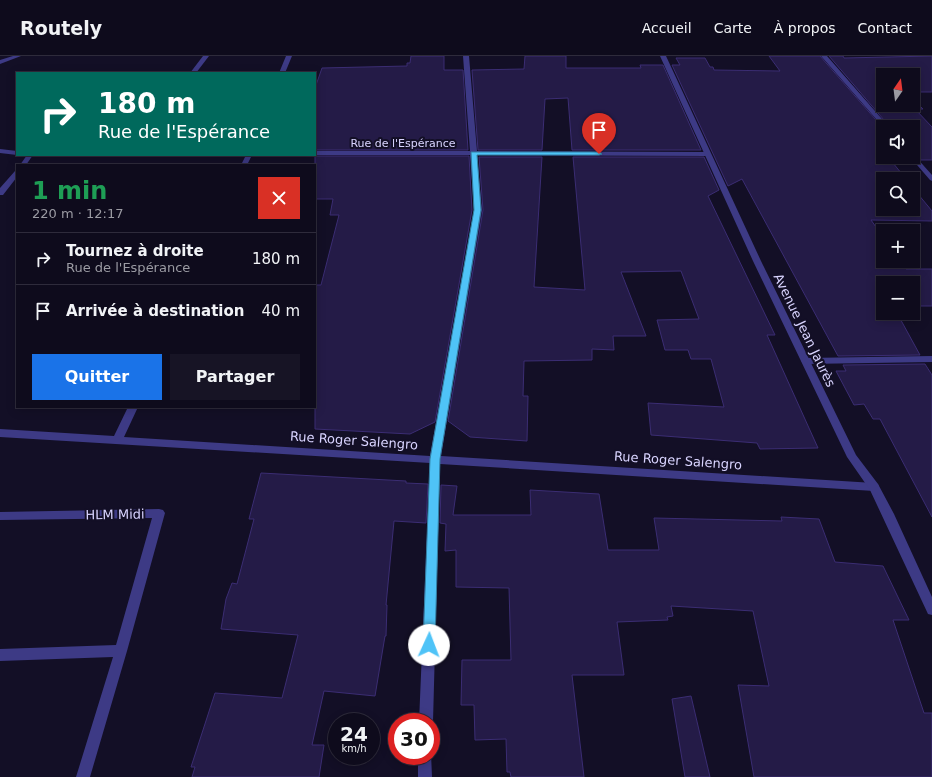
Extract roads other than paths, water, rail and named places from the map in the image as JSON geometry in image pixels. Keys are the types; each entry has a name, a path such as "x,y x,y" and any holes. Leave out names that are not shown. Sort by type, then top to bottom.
{"street":[{"path":"0,62 18,56"},
{"path":"194,72 206,56"},
{"path":"282,72 289,56"},
{"path":"426,713 435,459 478,210 466,56"},
{"name":"Avenue Jean Jaurès","path":"663,56 757,261 852,457 874,487 932,610"},
{"path":"824,56 880,120"},
{"path":"0,151 16,153"},
{"name":"Rue de l'Espérance","path":"316,153 708,154"},
{"path":"23,164 29,156"},
{"path":"919,164 932,179"},
{"path":"0,193 16,173"},
{"path":"806,361 932,359"},
{"path":"118,439 133,408"},
{"name":"Rue Roger Salengro","path":"0,433 118,439 874,487"},
{"name":"HLM Midi","path":"0,516 160,513 83,777"},
{"path":"0,655 121,651"},
{"path":"425,765 425,777"}]}
